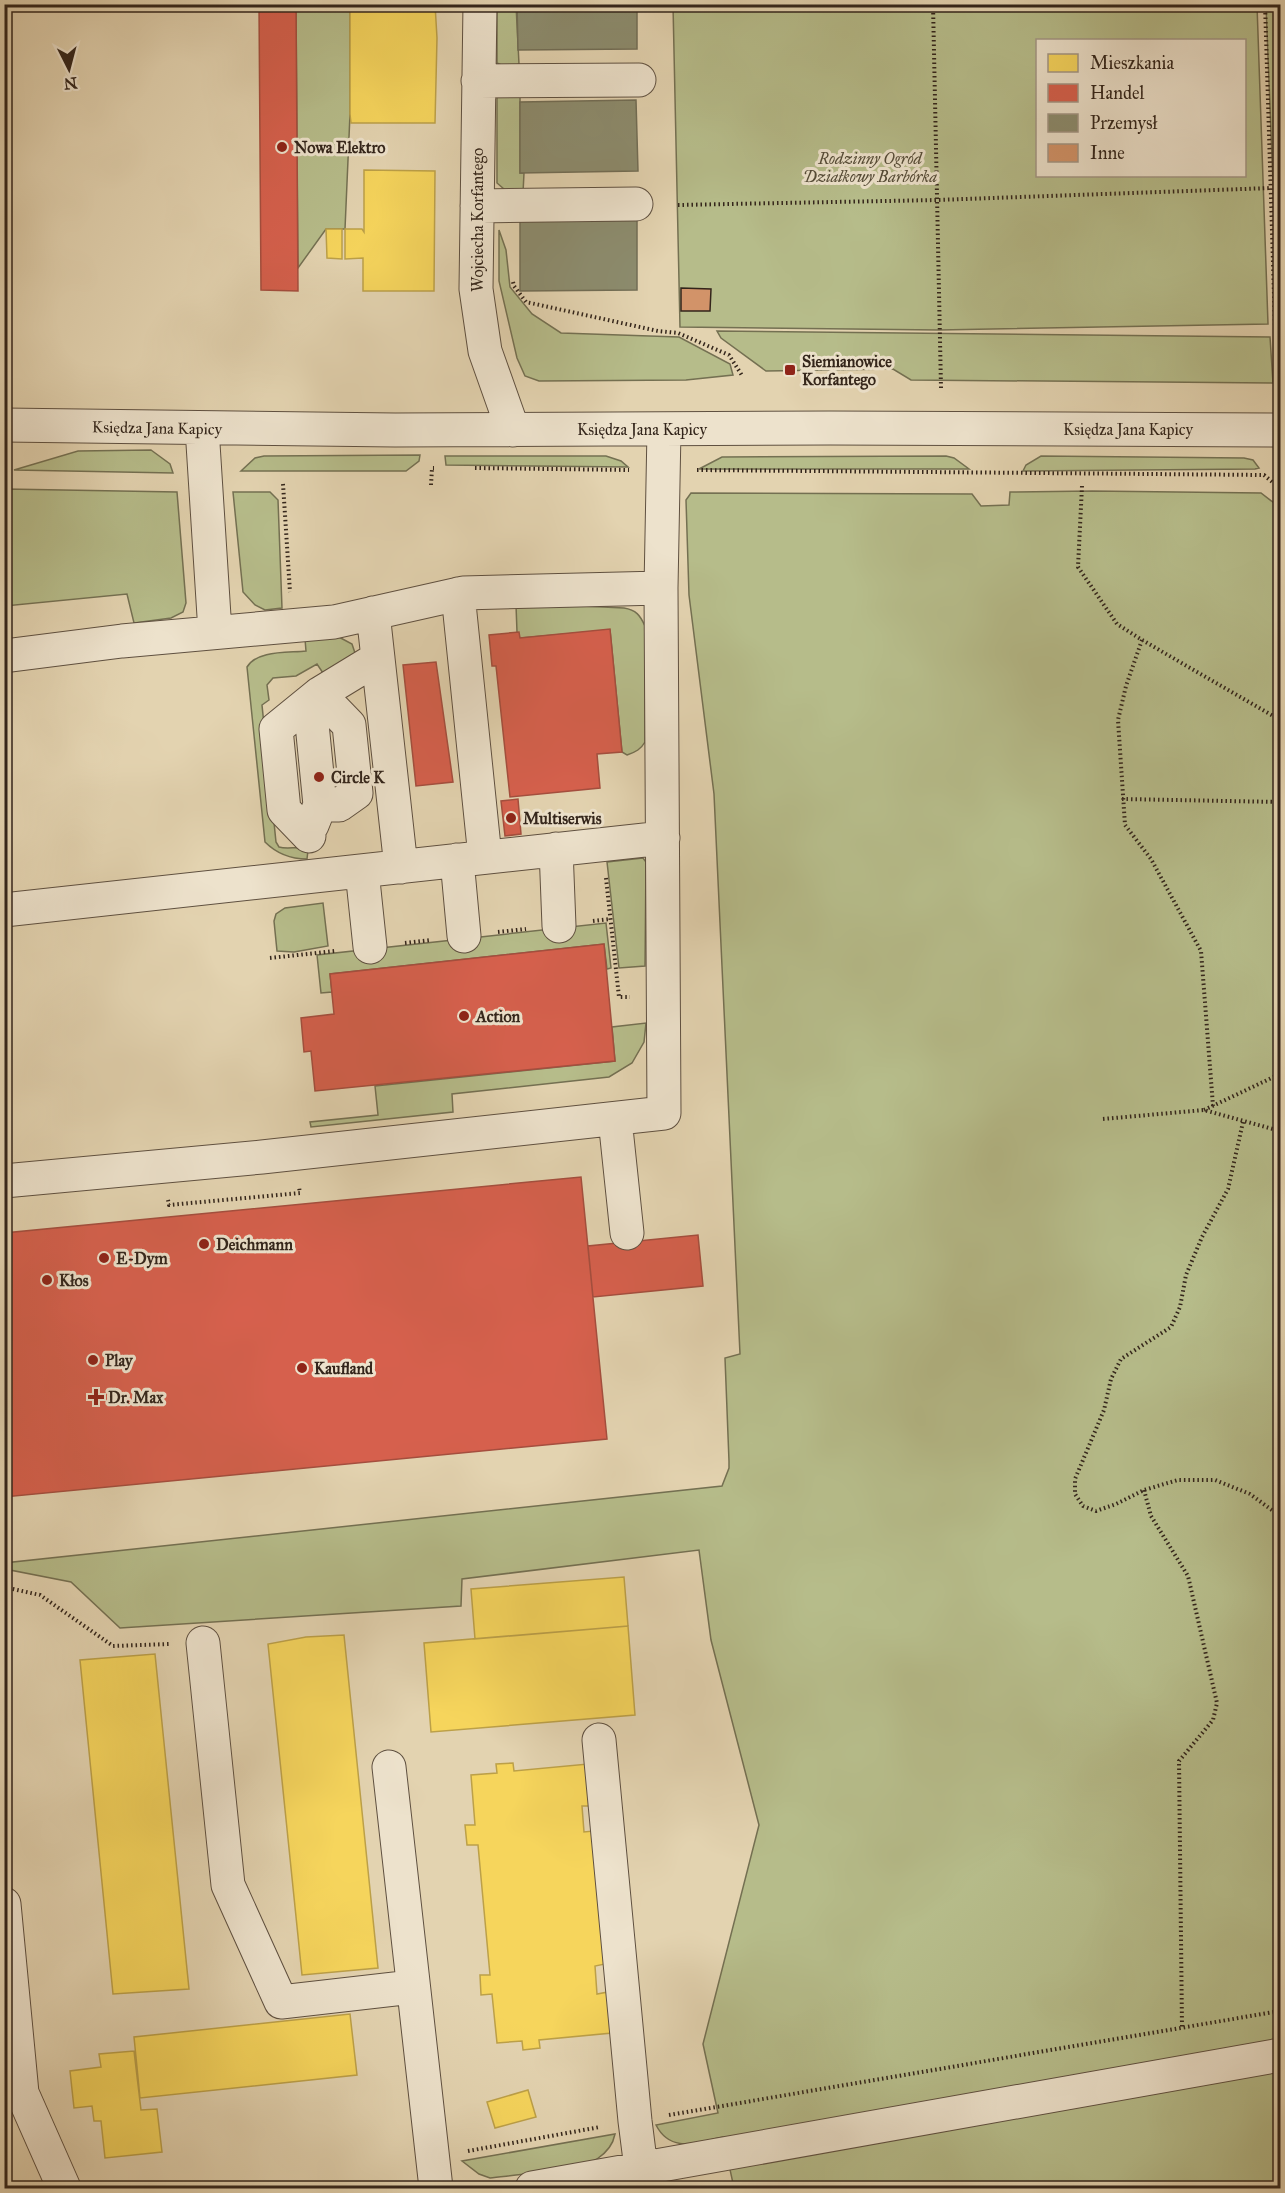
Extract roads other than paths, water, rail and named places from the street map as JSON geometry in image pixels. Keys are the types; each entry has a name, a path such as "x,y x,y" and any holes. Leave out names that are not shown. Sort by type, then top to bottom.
{"street":[{"name":"Wojciecha Korfantego","path":"480,4 476,288 485,351 513,429"},
{"path":"478,81 639,80"},
{"path":"477,206 636,204"},
{"name":"Księdza Jana Kapicy","path":"4,425 664,430 842,428 1281,430"},
{"path":"202,428 215,632"},
{"path":"4,1181 277,1155 664,1113 661,588 664,430"},
{"path":"4,656 122,641 334,622 458,594 661,588"},
{"path":"458,594 470,859 464,936"},
{"path":"373,613 400,867"},
{"path":"309,836 284,810 276,729 319,694 378,658"},
{"path":"312,876 309,836 320,805 312,724 319,694"},
{"path":"4,910 663,838"},
{"path":"556,849 559,926"},
{"path":"362,871 370,947"},
{"path":"615,1119 627,1233"},
{"path":"203,1643 228,1885 281,2002 412,1987"},
{"path":"599,1740 633,2109 641,2168"},
{"path":"389,1767 436,2188"},
{"path":"4,1904 13,2080 64,2188"},
{"path":"532,2188 1281,2055"}],"place":[{"name":"Nowa Elektro","path":"282,147"},
{"name":"Siemianowice Korfantego","path":"790,370"},
{"name":"Circle K","path":"319,777"},
{"name":"Multiserwis","path":"511,818"},
{"name":"Action","path":"464,1016"},
{"name":"Deichmann","path":"204,1244"},
{"name":"E-Dym","path":"104,1258"},
{"name":"Kłos","path":"47,1280"},
{"name":"Play","path":"93,1360"},
{"name":"Kaufland","path":"302,1368"},
{"name":"Dr. Max","path":"96,1397"}],"park label":[{"name":"Rodzinny Ogród Działkowy Barbórka","path":"870,167"}]}
